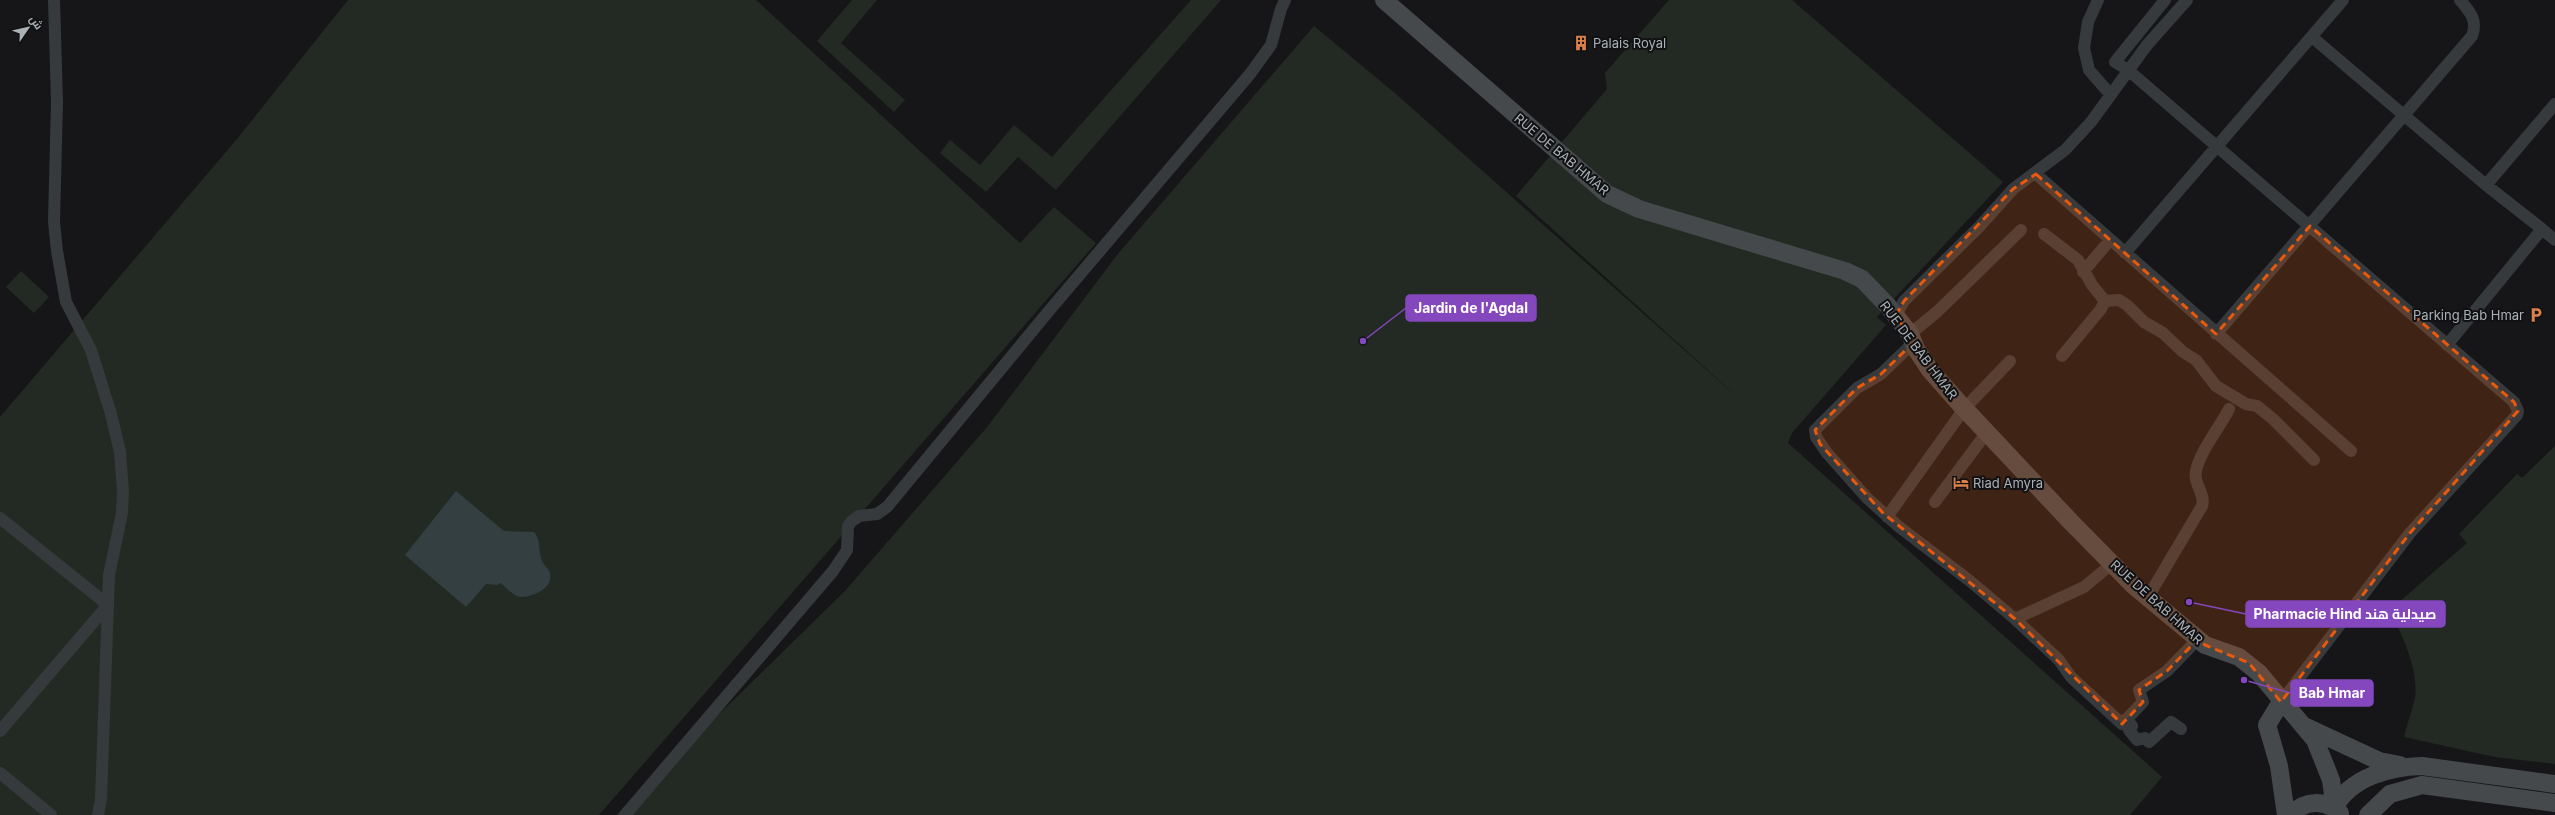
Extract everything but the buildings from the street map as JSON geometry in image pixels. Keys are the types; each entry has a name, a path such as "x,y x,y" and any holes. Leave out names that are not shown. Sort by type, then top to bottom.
{"main road":[{"name":"RUE DE BAB HMAR","path":"1384,0 1607,194 1640,209 1845,272 1862,279 1896,315 1930,370 1964,409 2070,522 2148,597 2205,645 2249,663 2315,740 2328,771 2333,788 2335,810"},
{"path":"2281,702 2267,726 2279,766 2286,815"},
{"path":"2305,727 2378,761 2405,766 2422,766 2555,784"},
{"path":"2291,815 2308,804 2319,803 2335,810 2342,795 2353,787 2378,773 2405,766"},
{"path":"2368,815 2390,794 2422,785 2555,803"}],"street":[{"path":"54,0 57,102 54,222 57,251 66,302 91,350 120,452 122,513 109,575 101,799 98,815"},
{"path":"625,815 833,571 847,550 848,526 852,521 859,516 877,514 887,507 1048,312 1250,74 1271,45 1280,8 1285,0"},
{"path":"2098,0 2088,22 2084,48 2089,70 2110,94"},
{"path":"2165,0 2115,60 2514,402 2518,410 2517,415 2410,533 2281,702"},
{"path":"1896,315 1904,301 1980,226 2013,189 2036,174 2071,144 2091,122 2128,70 2187,0"},
{"path":"2125,253 2343,0"},
{"path":"2216,334 2405,116 2472,36 2476,27 2475,20 2460,0"},
{"path":"2312,37 2486,185 2555,240"},
{"path":"2486,185 2555,104"},
{"path":"2036,174 2216,334 2351,451"},
{"path":"2447,345 2542,229"},
{"path":"2021,230 1911,338 1881,374 1857,388 1815,430 1816,437 1867,498 1887,516 2015,619 2059,660 2071,677 2122,724 2143,702 2139,690 2160,677 2198,639"},
{"path":"2044,234 2072,254 2083,272 2105,301"},
{"path":"2083,272 2110,240"},
{"path":"2105,301 2119,300 2127,305 2144,322 2163,333 2183,352 2196,360 2216,386 2246,404 2257,406 2273,419 2314,460"},
{"path":"2062,356 2101,309 2105,301"},
{"path":"1887,516 1964,409 2010,361"},
{"path":"2148,597 2202,506 2203,502 2196,483 2195,472 2229,408"},
{"path":"1935,502 1987,432"},
{"path":"0,518 108,605"},
{"path":"2015,619 2084,587 2113,563"},
{"path":"0,731 108,605"},
{"path":"2126,719 2132,726 2129,730 2137,740 2145,738 2149,742 2171,722 2181,729"},
{"path":"0,773 51,815"}],"highlighted area":[{"path":"2036,174 2216,334 2310,226 2514,402 2518,411 2410,533 2281,702 2249,663 2205,645 2198,639 2167,671 2139,690 2143,702 2122,724 2015,619 1883,513 1820,444 1815,430 1857,388 1881,374 1913,343 1896,315 1904,301 2013,189"}],"shaded area":[{"path":"348,0 756,0 1020,243 1054,207 1096,243 599,815 0,815 0,417 237,139"},
{"path":"852,0 877,0 841,43 905,100 894,112 817,41"},
{"path":"1191,0 1221,0 1056,190 1018,157 986,192 940,153 950,140 980,165 1014,125 1052,157"},
{"path":"1669,0 1792,0 2003,182 1877,317 1886,325 1792,433 1788,443 2162,777 2130,815 616,815 845,591 988,426 1117,255 1314,26 1396,94 1744,403 1516,196 1607,89 1605,73"},
{"path":"21,271 49,297 34,313 6,287"},
{"path":"2555,446 2555,764 2495,757 2404,737 2415,698 2416,687 2412,664 2400,631 2390,610 2467,543 2459,534 2517,474 2522,478"},
{"path":"456,491 504,531 534,532 542,561 550,572 549,583 541,591 530,596 519,597 501,583 497,585 486,584 466,607 405,555"}],"place":[{"name":"Palais Royal","path":"1581,43"},
{"name":"Parking Bab Hmar","path":"2536,315"},
{"name":"Jardin de l'Agdal","path":"1363,341"},
{"name":"Riad Amyra","path":"1961,483"},
{"name":"Pharmacie Hind صيدلية هند","path":"2189,602"},
{"name":"Bab Hmar","path":"2244,680"}]}
